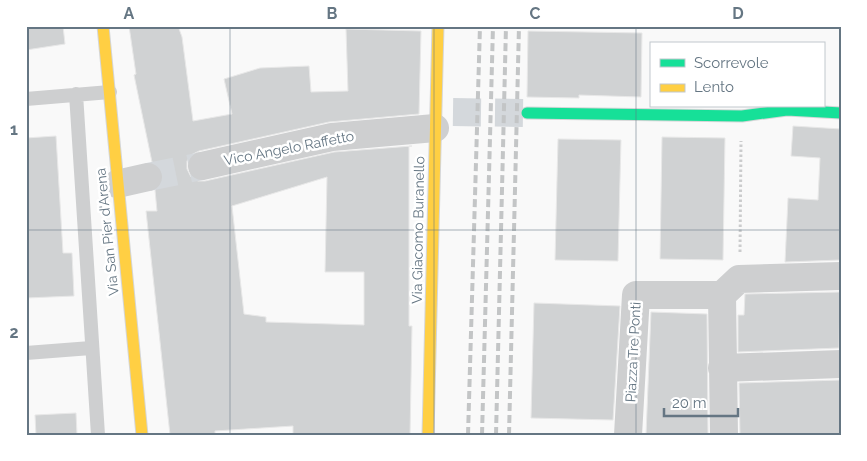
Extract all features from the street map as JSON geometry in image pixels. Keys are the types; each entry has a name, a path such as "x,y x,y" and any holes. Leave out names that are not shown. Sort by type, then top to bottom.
{"street":[{"name":"Via San Pier d'Arena","path":"103,26 142,435"},
{"name":"Via Giacomo Buranello","path":"428,435 440,117 438,26"},
{"path":"527,114 742,116 787,110 841,112"},
{"name":"Vico Angelo Raffetto","path":"202,166 332,137 440,117"},
{"path":"117,184 148,178"},
{"name":"Piazza Tre Ponti","path":"628,435 636,295 841,276"},
{"path":"724,435 722,368 730,287"},
{"path":"722,368 841,364"}],"lane":[{"path":"26,99 110,92"},
{"path":"76,94 98,435"},
{"path":"26,353 91,348"}],"path":[{"path":"730,287 742,116"}],"building":[{"path":"26,26 63,26 65,44 26,50"},
{"path":"129,26 178,26 182,37 193,121 232,114 224,79 260,68 309,66 311,92 348,91 346,29 421,31 419,114 329,122 199,151 191,155 187,161 187,169 191,177 198,181 205,181 334,152 409,146 409,326 412,326 410,435 293,434 293,426 215,431 215,435 170,435 146,211 157,211 155,190 163,182 163,174 159,166 152,162 134,75 136,74","holes":["327,177 325,272 364,272 364,325 266,322 266,317 244,314 232,206"]},
{"path":"528,31 642,33 641,97 579,95 579,98 527,97"},
{"path":"793,126 841,129 840,260 785,262 788,198 818,200 820,158 791,156"},
{"path":"56,136 63,253 72,253 74,296 26,298 26,138"},
{"path":"662,137 725,138 723,260 660,259"},
{"path":"558,139 621,140 618,261 555,260"},
{"path":"840,292 839,348 738,352 738,315 744,315 745,294"},
{"path":"534,303 620,306 613,420 531,418"},
{"path":"651,312 707,314 708,435 646,435"},
{"path":"841,380 841,435 740,435 739,383"},
{"path":"76,413 77,435 36,435 35,415"}],"tunnel":[{"path":"453,112 527,113"},
{"path":"148,177 202,166"}],"railway":[{"path":"468,435 480,26"},
{"path":"482,435 493,26"},
{"path":"496,435 506,26"},
{"path":"509,435 519,26"}],"traffic: fast":[{"path":"527,113 742,116 787,110 841,113"}],"traffic: slow":[{"path":"103,26 142,435"},
{"path":"428,435 438,26"}]}
